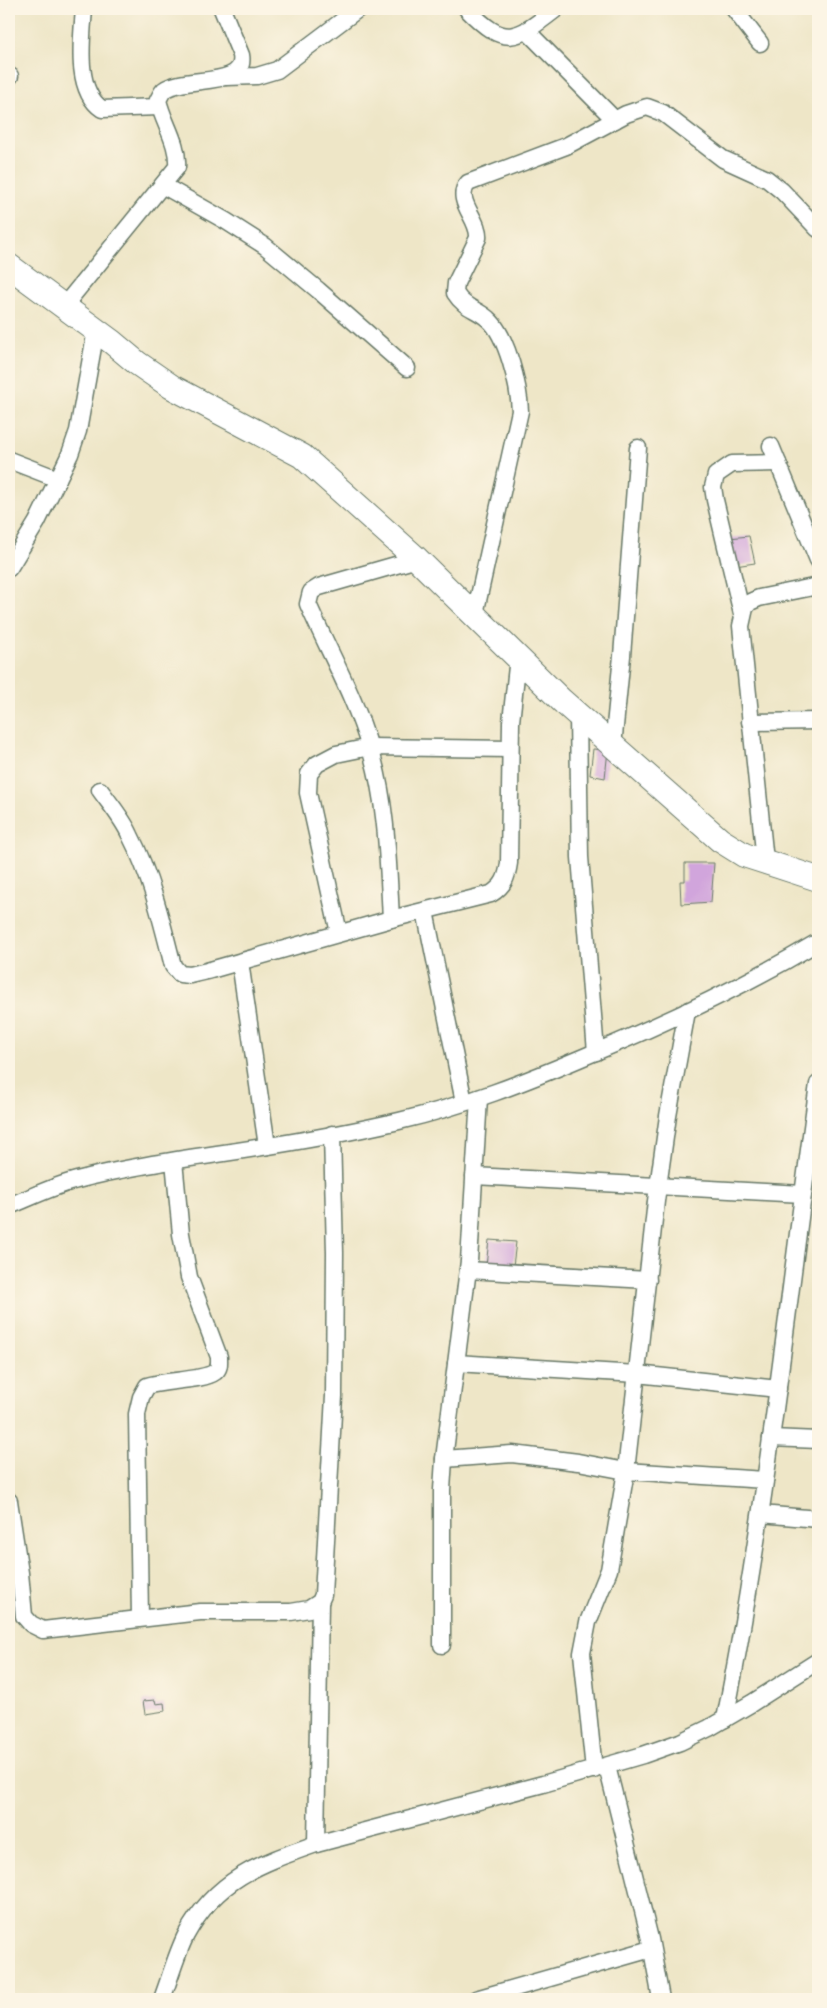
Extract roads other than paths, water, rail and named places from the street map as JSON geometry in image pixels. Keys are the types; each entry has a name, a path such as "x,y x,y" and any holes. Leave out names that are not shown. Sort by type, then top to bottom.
{"street":[{"path":"84,9 82,68 86,88 92,100 102,109 159,107"},
{"path":"222,9 238,44 242,62 240,69 235,74 226,77"},
{"path":"64,306 164,186 177,167 178,158 159,107 158,100 163,91 171,86 226,77 257,76 277,70 358,9"},
{"path":"466,9 493,32 502,36 527,31 556,9"},
{"path":"734,9 760,43"},
{"path":"527,31 615,120"},
{"path":"475,614 518,426 520,399 509,358 498,330 488,318 467,308 456,293 456,283 475,247 479,231 465,203 463,189 475,180 566,146 626,114 647,107 657,110 723,159 767,179 782,191 818,229"},
{"path":"164,186 226,221 265,246 407,368"},
{"path":"9,266 96,330 137,363 172,386 302,456 417,559 578,715 720,840 744,855 818,879"},
{"path":"9,568 37,522 70,454 78,431 96,330"},
{"path":"771,446 818,560"},
{"path":"613,746 623,646 638,448"},
{"path":"9,460 58,479"},
{"path":"765,861 741,626 742,614 714,500 716,475 732,464 778,463"},
{"path":"391,919 382,810 378,779 370,747 350,693 308,604 311,592 318,587 417,559"},
{"path":"742,614 750,602 759,598 818,586"},
{"path":"100,790 130,832 152,892 173,966 180,974 190,975 391,919 492,894 500,889 507,878 510,863 510,748 514,685 518,657"},
{"path":"578,715 580,857 596,1052"},
{"path":"750,722 818,721"},
{"path":"339,933 308,793 309,774 317,764 336,754 370,747 510,748"},
{"path":"425,911 472,1100 474,1176 468,1270 444,1459 442,1490 442,1645"},
{"path":"9,1206 40,1192 79,1179 132,1167 267,1146 399,1121 472,1100 521,1083 596,1052 687,1011 818,942"},
{"path":"240,962 267,1146"},
{"path":"661,1999 652,1949 600,1768 582,1653 588,1622 609,1570 626,1471 658,1186 668,1116 687,1011"},
{"path":"725,1719 741,1641 761,1514 818,1084"},
{"path":"316,1844 320,1602 323,1587 334,1396 335,1253 332,1134"},
{"path":"140,1618 137,1414 141,1397 147,1386 157,1382 205,1376 215,1372 219,1365 219,1357 189,1276 181,1234 174,1161"},
{"path":"474,1176 803,1194"},
{"path":"468,1270 648,1280"},
{"path":"456,1363 638,1374 778,1389"},
{"path":"771,1438 818,1440"},
{"path":"444,1459 512,1454 578,1462 626,1471 765,1480"},
{"path":"9,1501 20,1573 15,1602 31,1624 43,1630 200,1612 291,1612 309,1609 320,1602"},
{"path":"761,1514 818,1519"},
{"path":"162,1999 185,1937 198,1916 212,1898 229,1883 252,1870 316,1844 600,1768 680,1742 725,1719 818,1661"},
{"path":"476,1999 652,1949"}]}
